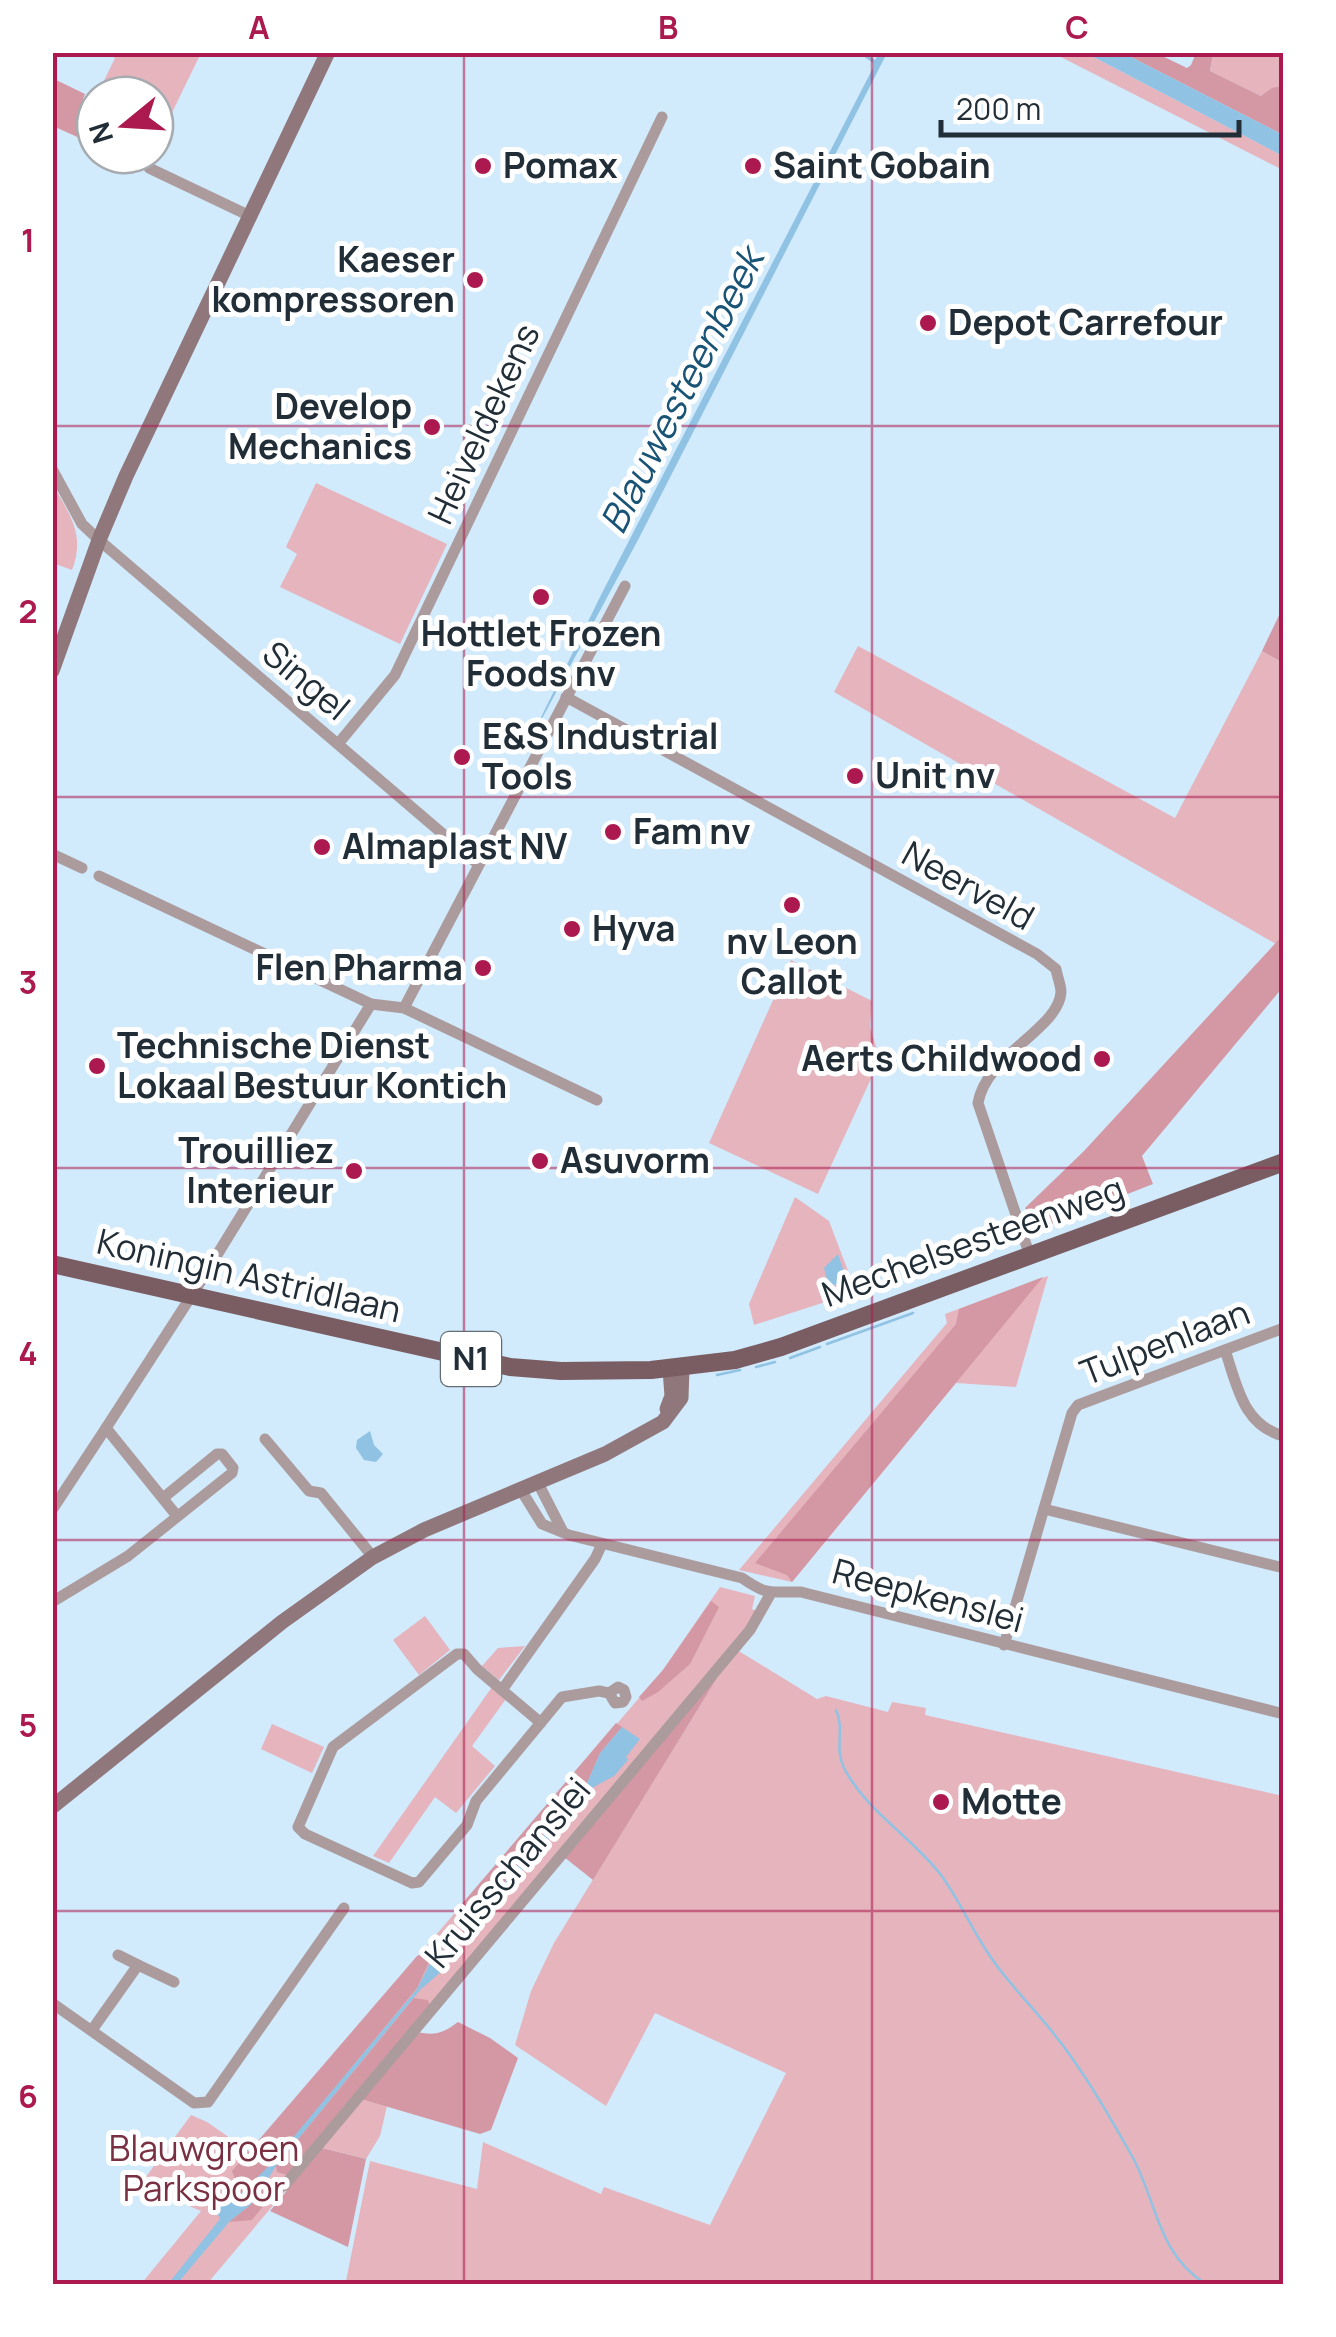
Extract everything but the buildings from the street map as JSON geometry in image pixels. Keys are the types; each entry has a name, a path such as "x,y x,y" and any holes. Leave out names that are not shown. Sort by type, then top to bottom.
{"main road":[{"name":"Mechelsesteenweg","path":"676,1368 781,1348 1284,1162"},
{"name":"Koningin Astridlaan","path":"52,1264 510,1366 614,1372 676,1368"}],"street":[{"path":"53,669 98,540 328,52"},
{"name":"Heiveldekens","path":"338,744 395,675 662,116"},
{"path":"164,175 250,216"},
{"name":"Singel","path":"52,469 82,524 98,540 478,864"},
{"path":"404,1008 626,586"},
{"name":"Neerveld","path":"566,697 1037,954 1056,969 1061,993 1053,1012 991,1071 981,1085 978,1103 1030,1256"},
{"path":"52,854 82,868"},
{"path":"99,876 370,1004 404,1008 596,1100"},
{"path":"52,1510 370,1004"},
{"name":"Tulpenlaan","path":"1004,1645 1078,1405 1284,1328"},
{"path":"1225,1350 1250,1417 1267,1430 1284,1436"},
{"path":"52,1807 310,1600 372,1557 424,1530 605,1454 655,1427 676,1409 681,1398 676,1368"},
{"path":"106,1428 177,1516"},
{"path":"265,1439 309,1491 321,1494 372,1557"},
{"path":"52,1602 117,1564 232,1473 233,1468 222,1454 217,1454 163,1498"},
{"path":"538,1483 562,1530"},
{"name":"Reepkenslei","path":"520,1490 542,1524 602,1544 742,1578 770,1594 800,1592 1284,1714"},
{"path":"1044,1508 1284,1568"},
{"path":"502,1690 602,1544"},
{"name":"Kruisschanslei","path":"284,2186 750,1630 770,1594"},
{"path":"541,1723 459,1653 334,1746 298,1828 412,1883 420,1881 467,1826 476,1801 567,1695 599,1691 610,1694"},
{"path":"52,2003 194,2103 208,2102 344,1908"},
{"path":"118,1955 174,1982"},
{"path":"92,2030 138,1965"}],"green space":[{"path":"105,53 201,53 175,106 175,75 107,75 115,58"},
{"path":"1053,53 1086,53 1283,156 1283,170"},
{"path":"1213,53 1283,53 1283,86 1261,96 1210,71"},
{"path":"52,483 76,535 72,570 53,563"},
{"path":"316,483 447,544 400,644 280,587 297,554 286,547"},
{"path":"858,646 1175,818 1262,651 1283,663 1283,935 1276,944 834,692"},
{"path":"791,960 872,1001 870,1027 880,1059 818,1194 709,1143"},
{"path":"795,1197 829,1221 856,1292 754,1325 749,1304"},
{"path":"1048,1276 1016,1387 956,1383 792,1582 739,1570 947,1323 945,1314"},
{"name":"Blauwgroen Parkspoor","path":"720,1587 755,1596 752,1609 762,1613 286,2190 207,2284 141,2284 201,2211 140,2185 191,2115 250,2152 663,1670"},
{"path":"425,1616 450,1650 419,1675 393,1640"},
{"path":"525,1646 499,1680 482,1666 498,1648"},
{"path":"737,1650 817,1699 826,1696 888,1712 892,1702 926,1708 925,1715 1283,1796 1283,2284 346,2281 370,2161 477,2189 483,2142 601,2194 604,2187 710,2225 786,2073 655,2013 606,2106 515,2045 531,1991 554,1943"},
{"path":"492,1687 506,1699 472,1746 495,1766 456,1813 435,1797 389,1863 373,1856"},
{"path":"272,1724 324,1747 312,1773 261,1749"},
{"path":"361,2099 387,2106 380,2136 366,2159 322,2148"}],"shaded area":[{"path":"1123,53 1156,53 1187,68 1196,53 1213,53 1210,71 1261,96 1283,86 1283,135"},
{"path":"52,78 75,89 75,136 53,126"},
{"path":"1283,607 1283,663 1262,651"},
{"path":"1283,935 1283,987 1142,1156 1153,1184 1046,1226 1036,1226 1025,1208 1084,1151"},
{"path":"1043,1277 792,1582 787,1575 755,1563 956,1324 959,1309"},
{"path":"711,1601 719,1607 690,1664 642,1701 639,1697"},
{"path":"725,1665 593,1880 564,1857"},
{"path":"616,1723 622,1727 600,1753 587,1783 473,1920 455,1912"},
{"path":"433,1954 417,1988 271,2165 241,2195 232,2171 417,1956"},
{"path":"414,1998 428,2000 430,2007 287,2175 277,2172 276,2166"},
{"path":"458,2022 518,2058 491,2130 480,2134 361,2099 417,2032 439,2033"},
{"path":"322,2148 366,2159 348,2247 270,2211"},
{"path":"275,2184 276,2191 252,2220 229,2222 255,2201 266,2185"}],"water":[{"path":"859,53 875,60 879,53 887,53 639,538 524,752 873,68 873,63"},
{"path":"1086,53 1123,53 1283,135 1283,156"},
{"path":"838,1254 847,1281 829,1287 824,1268"},
{"path":"370,1431 374,1445 383,1454 376,1462 364,1460 356,1448 357,1440"},
{"path":"622,1727 640,1739 626,1757 628,1760 614,1776 592,1788 460,1944 449,1937 463,1933 587,1783 600,1753"},
{"path":"438,1947 450,1954 442,1971 420,1990 276,2166 255,2201 229,2222 177,2284 168,2284 220,2219 214,2206 219,2202 231,2203 271,2164 417,1989"}],"waterway":[{"path":"827,1344 913,1313"},
{"path":"790,1358 820,1347"},
{"path":"756,1367 775,1362"},
{"path":"717,1375 740,1370"},
{"path":"836,1710 841,1761 854,1784 941,1875 992,1959 1073,2059 1132,2156 1177,2258 1206,2284"}],"place":[{"name":"Pomax","path":"483,166"},
{"name":"Saint Gobain","path":"753,166"},
{"name":"Kaeser kompressoren","path":"475,280"},
{"name":"Depot Carrefour","path":"928,323"},
{"name":"Develop Mechanics","path":"432,427"},
{"name":"Hottlet Frozen Foods nv","path":"541,597"},
{"name":"E&S Industrial Tools","path":"462,757"},
{"name":"Unit nv","path":"855,776"},
{"name":"Fam nv","path":"613,832"},
{"name":"Almaplast NV","path":"322,847"},
{"name":"nv Leon Callot","path":"792,905"},
{"name":"Hyva","path":"572,929"},
{"name":"Flen Pharma","path":"483,968"},
{"name":"Aerts Childwood","path":"1102,1059"},
{"name":"Technische Dienst Lokaal Bestuur Kontich","path":"97,1066"},
{"name":"Asuvorm","path":"540,1161"},
{"name":"Trouilliez Interieur","path":"354,1171"},
{"name":"Motte","path":"941,1802"}],"water label":[{"name":"Blauwesteenbeek","path":"682,391"}]}
